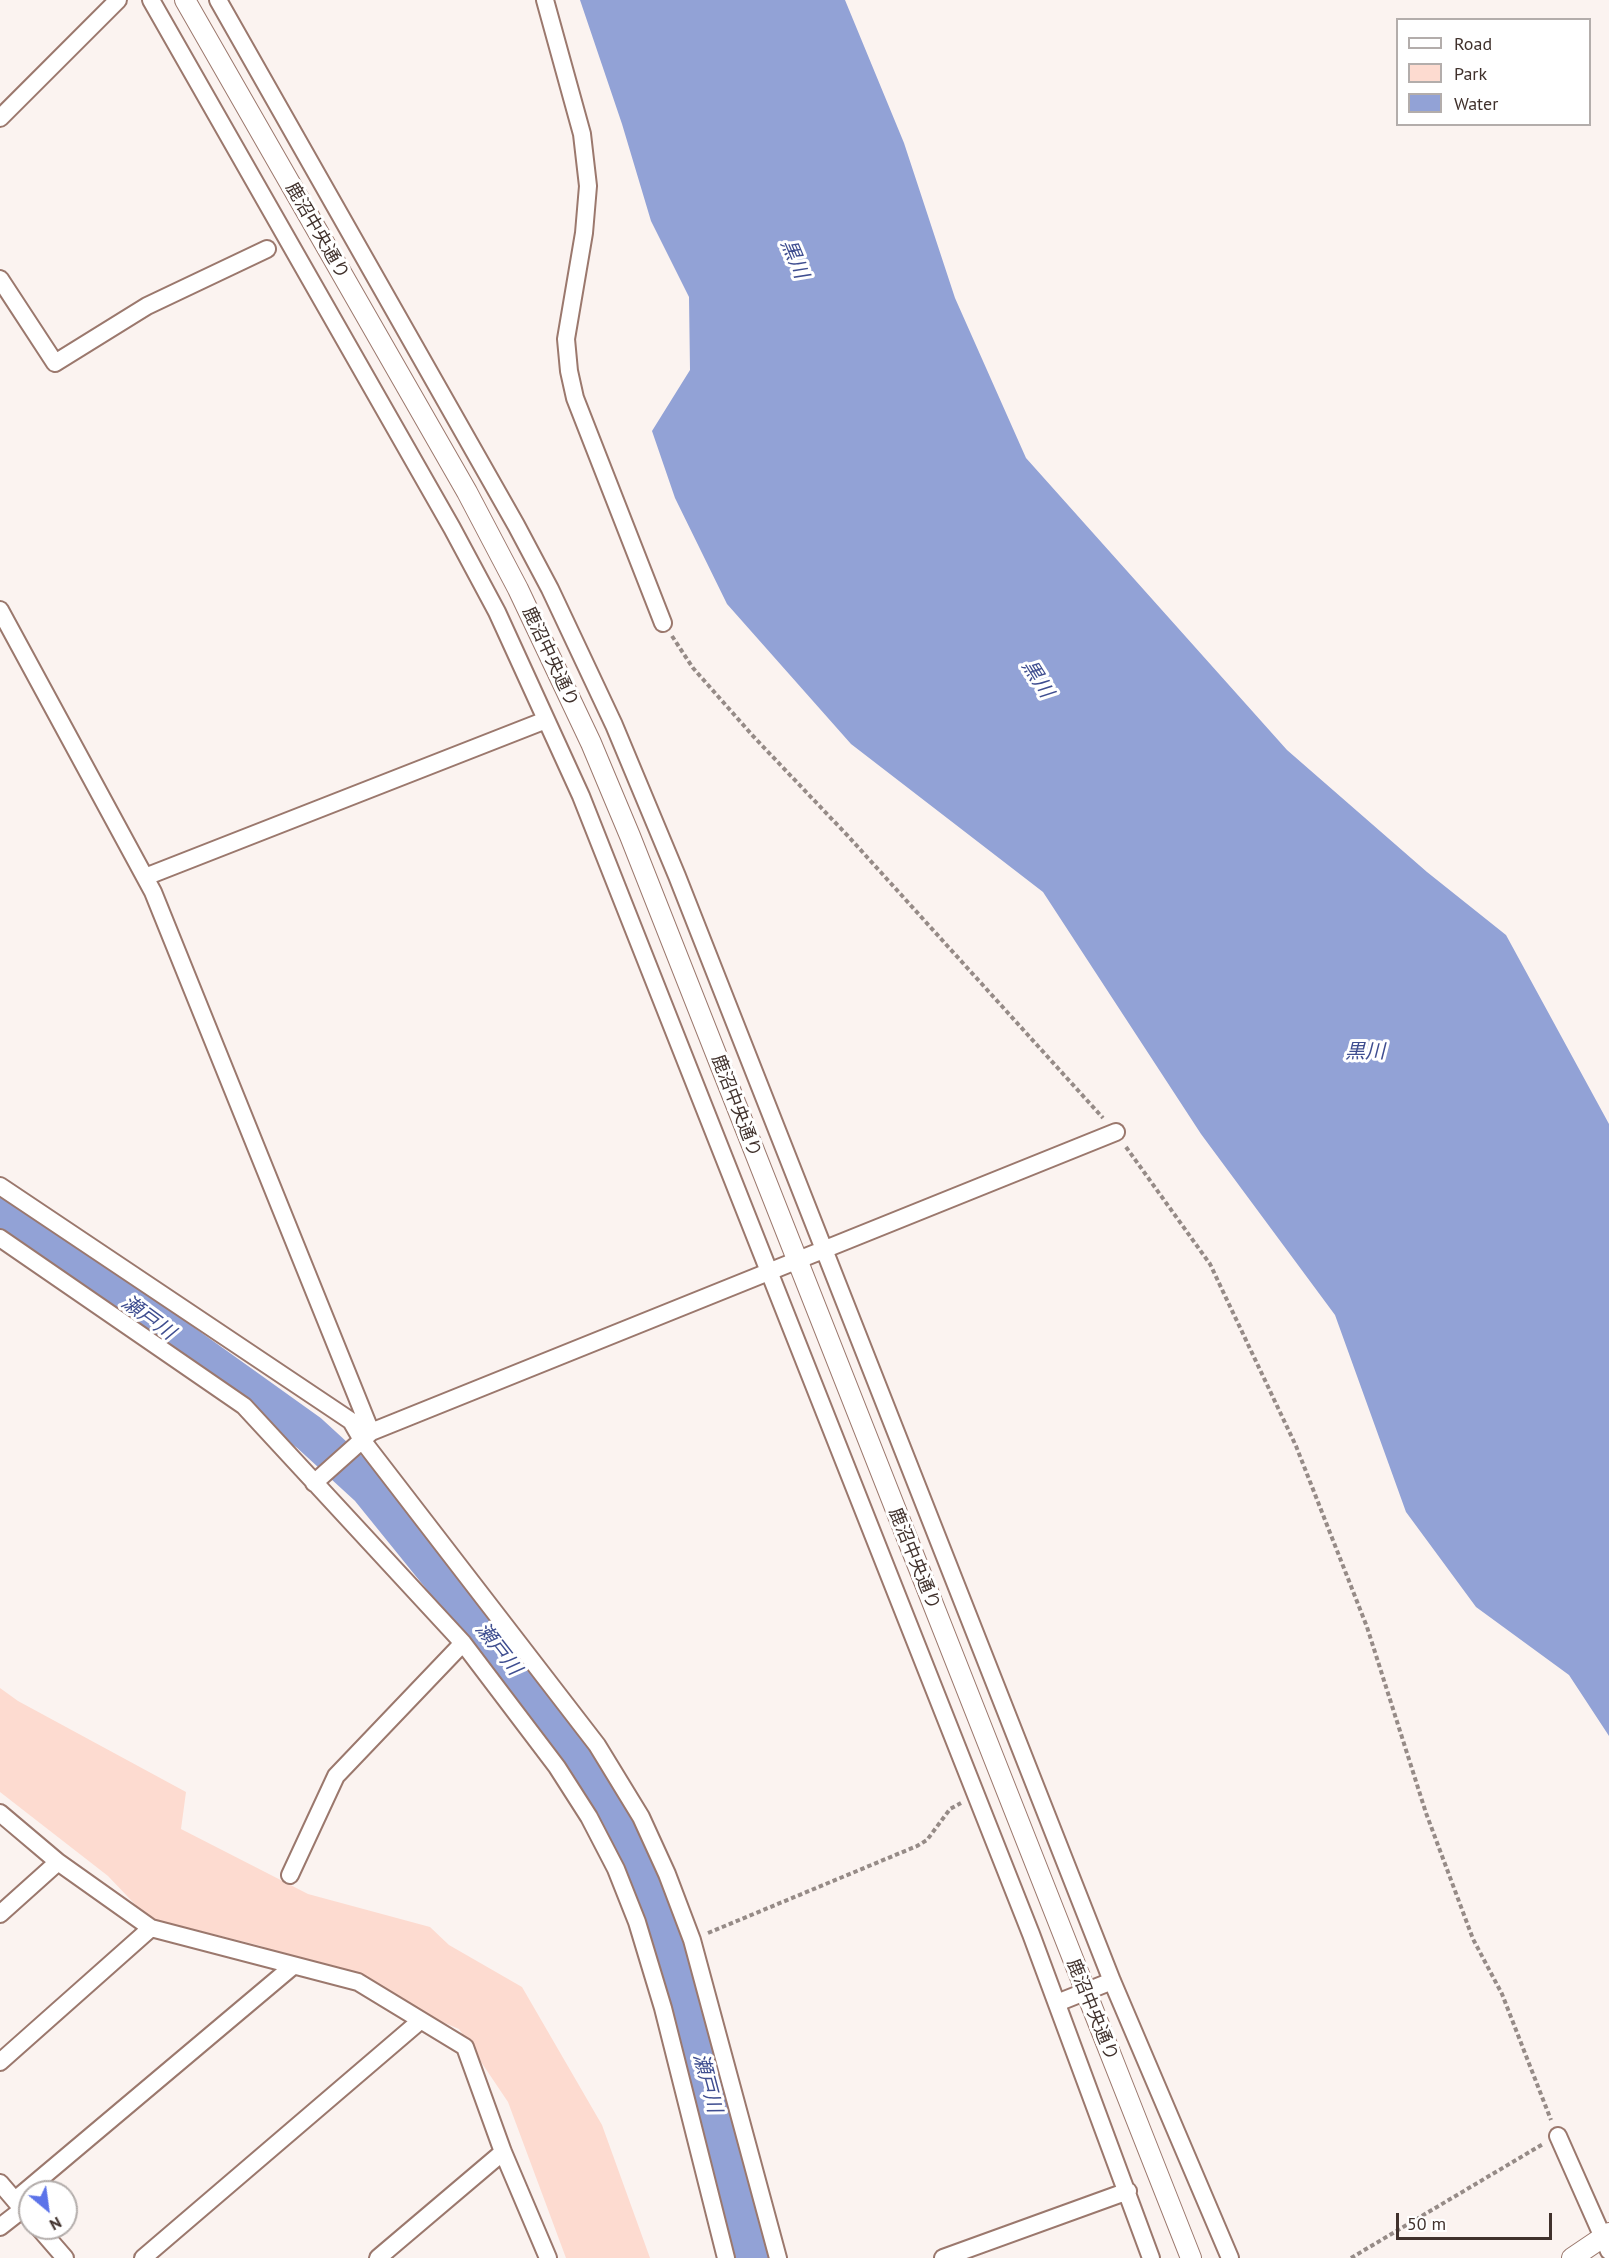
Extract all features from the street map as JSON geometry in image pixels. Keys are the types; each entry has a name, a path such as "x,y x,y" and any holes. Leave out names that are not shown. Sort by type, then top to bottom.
{"street":[{"path":"0,118 118,0"},
{"path":"151,0 452,528 497,612 546,720 615,879 1058,2003 1151,2258"},
{"name":"鹿沼中央通り","path":"185,0 467,492 556,667 630,836 1191,2258"},
{"path":"218,0 510,515 566,622 650,810 1112,1981 1230,2258"},
{"path":"545,0 582,134 588,186 584,233 566,339 569,371 575,398 663,623"},
{"path":"0,279 55,363 147,306 267,249"},
{"path":"0,610 158,903 367,1436"},
{"path":"145,877 546,720"},
{"path":"315,1483 367,1436 1116,1132"},
{"path":"0,1186 351,1421 367,1436 597,1745 641,1817 667,1874 692,1940 778,2258"},
{"path":"0,1238 244,1406 463,1643 557,1767 590,1817 616,1869 637,1922 663,2008 726,2258"},
{"path":"290,1875 336,1776 463,1643"},
{"path":"0,1813 58,1862 151,1928 358,1982 465,2046 503,2152 548,2258"},
{"path":"0,1914 58,1862"},
{"path":"0,2062 151,1928"},
{"path":"54,2180 293,1966"},
{"path":"1058,2003 1112,1981"},
{"path":"143,2258 420,2021"},
{"path":"1558,2136 1607,2241 1572,2258"},
{"path":"378,2258 503,2152"},
{"path":"0,2183 18,2204"},
{"path":"943,2258 1128,2191"},
{"path":"0,2227 18,2212"},
{"path":"49,2240 65,2258"}],"path":[{"path":"663,623 693,668 753,736 848,836 1116,1132 1210,1264 1296,1446 1367,1627 1426,1813 1473,1938 1502,1994 1558,2136 1351,2258"},
{"path":"692,1940 917,1846 927,1840 950,1809 975,1795"}],"green space":[{"path":"0,1688 18,1701 186,1792 181,1829 308,1894 430,1927 449,1945 522,1987 602,2125 650,2258 566,2258 508,2102 459,2029 261,1946 148,1918 108,1876 0,1792"}],"water":[{"name":"黒川","path":"580,0 845,0 904,143 955,298 1026,458 1287,750 1427,872 1506,935 1609,1124 1609,1736 1569,1675 1476,1607 1406,1512 1335,1315 1201,1134 1043,892 851,744 727,604 675,498 652,431 690,370 689,297 651,221 622,124"}],"waterway":[{"name":"瀬戸川","path":"0,1212 309,1433 369,1488 509,1661 591,1778 623,1839 675,1966 754,2258"}]}
